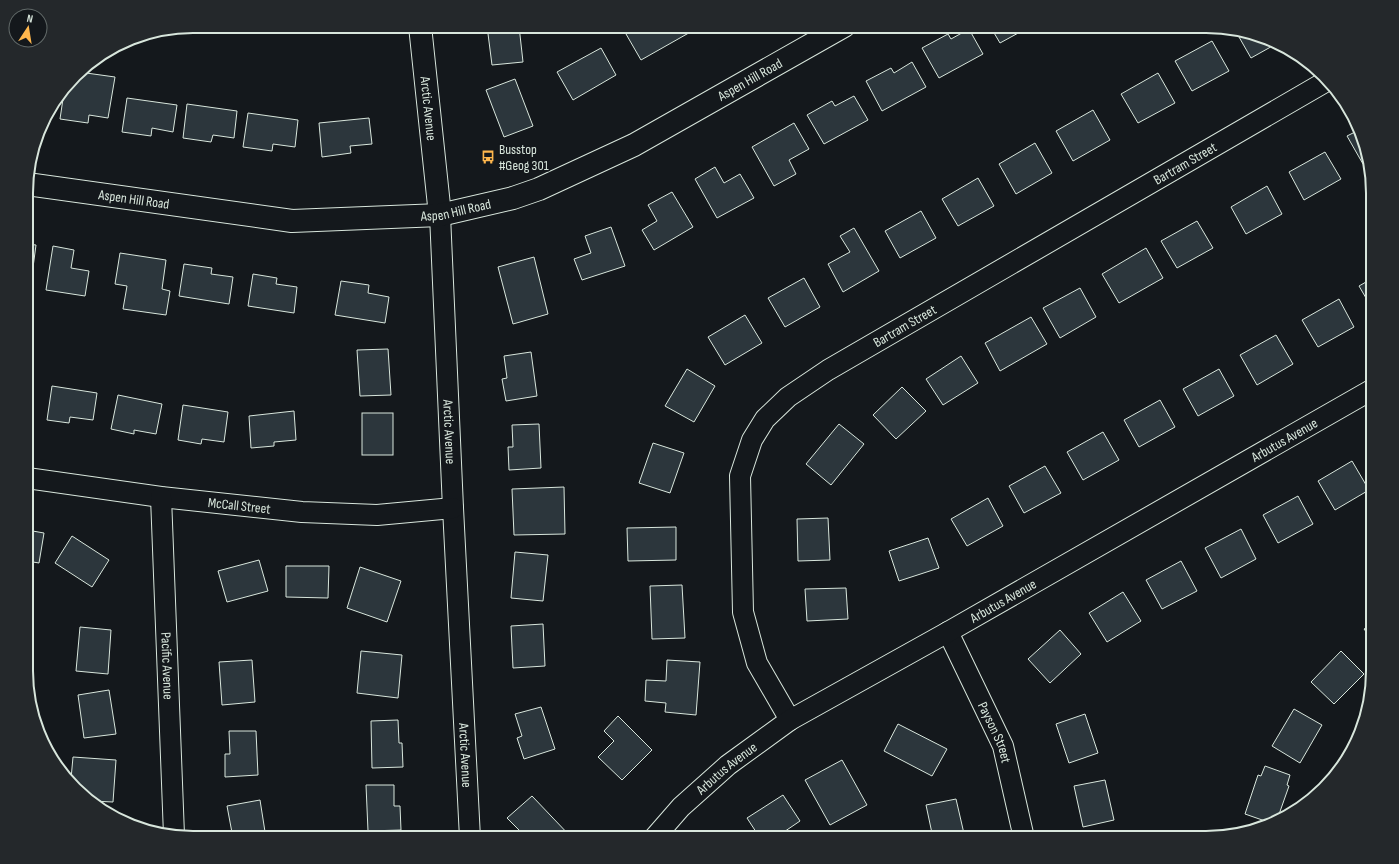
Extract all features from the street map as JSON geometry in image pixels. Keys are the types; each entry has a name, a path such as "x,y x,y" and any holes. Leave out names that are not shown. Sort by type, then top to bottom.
{"street":[{"name":"Arctic Avenue","path":"421,33 440,215 470,831"},
{"name":"Aspen Hill Road","path":"33,185 292,222 440,215 513,198 539,189 634,145 832,33"},
{"name":"Bartram Street","path":"790,720 757,663 743,612 740,476 752,440 766,419 788,397 828,370 1323,84"},
{"name":"Arbutus Avenue","path":"660,831 681,807 728,765 790,720 948,632 1366,393"},
{"name":"McCall Street","path":"33,479 161,497 302,512 369,515 453,508"},
{"name":"Pacific Avenue","path":"161,497 174,830"},
{"name":"Payson Street","path":"948,632 1003,746 1022,831"}],"building":[{"path":"488,33 520,33 523,62 492,65"},
{"path":"628,33 689,33 641,60 626,34"},
{"path":"962,33 971,33 983,54 939,78 922,48 948,34 951,39"},
{"path":"994,33 1018,33 1000,43"},
{"path":"1238,36 1258,41 1271,47 1251,58"},
{"path":"1212,41 1229,71 1192,91 1175,61"},
{"path":"601,48 616,75 573,100 557,72"},
{"path":"912,62 926,87 882,111 866,81 891,68 894,73"},
{"path":"87,73 115,77 108,118 89,115 88,123 60,119 63,100"},
{"path":"1158,73 1175,103 1138,123 1121,94"},
{"path":"515,79 533,126 504,137 486,90"},
{"path":"854,96 868,120 824,144 807,115 832,101 835,106"},
{"path":"127,98 177,105 173,132 152,128 151,136 122,132"},
{"path":"187,104 237,111 234,138 213,135 211,142 183,138"},
{"path":"1093,110 1110,140 1073,161 1056,131"},
{"path":"248,113 298,120 295,147 273,144 272,151 243,147"},
{"path":"369,118 372,144 350,146 351,153 322,157 319,123"},
{"path":"794,123 809,149 789,160 796,174 774,186 752,147"},
{"path":"1354,132 1361,151 1364,164 1363,164 1347,136"},
{"path":"1035,143 1052,173 1016,194 999,164"},
{"path":"1325,152 1341,179 1304,200 1289,172"},
{"path":"715,167 724,183 740,174 754,198 717,218 695,179"},
{"path":"978,178 994,206 958,226 942,199"},
{"path":"1267,186 1282,214 1246,234 1231,207"},
{"path":"672,192 693,227 654,250 642,230 657,221 648,205"},
{"path":"921,211 936,238 900,258 885,231"},
{"path":"1197,221 1213,248 1177,268 1161,241"},
{"path":"611,227 625,266 582,280 574,259 591,253 585,236"},
{"path":"854,228 879,271 843,292 828,264 850,252 840,236"},
{"path":"33,245 36,245 33,268"},
{"path":"53,246 74,250 71,268 89,271 85,296 46,290"},
{"path":"1146,248 1163,278 1119,303 1102,274"},
{"path":"120,253 166,260 162,289 170,291 166,315 123,309 127,286 115,284"},
{"path":"534,257 548,314 513,324 498,267"},
{"path":"184,264 212,268 211,274 233,277 229,304 179,296"},
{"path":"253,274 277,278 276,284 297,287 294,313 248,306"},
{"path":"804,278 820,307 785,327 768,298"},
{"path":"341,281 369,285 368,293 389,297 385,323 335,315"},
{"path":"1366,282 1366,298 1359,286"},
{"path":"1080,288 1096,317 1060,338 1043,308"},
{"path":"1339,299 1354,327 1318,347 1302,320"},
{"path":"745,315 762,343 725,365 708,337"},
{"path":"1031,317 1047,344 1000,371 985,343"},
{"path":"1276,335 1293,364 1257,385 1240,355"},
{"path":"388,349 391,395 360,396 357,350"},
{"path":"531,352 537,396 506,401 502,379 507,378 504,356"},
{"path":"961,356 978,383 943,405 926,379"},
{"path":"687,369 715,386 694,422 665,406"},
{"path":"1219,369 1234,396 1198,416 1183,389"},
{"path":"52,386 97,393 93,420 70,417 69,423 47,420"},
{"path":"902,387 926,411 896,439 873,415"},
{"path":"118,395 162,404 156,434 134,430 134,434 111,429"},
{"path":"1160,400 1175,427 1139,447 1124,420"},
{"path":"183,405 228,412 224,442 202,439 201,444 178,440"},
{"path":"294,411 296,440 274,442 274,446 251,448 249,416"},
{"path":"362,413 393,413 393,455 362,455"},
{"path":"539,424 541,468 509,470 508,447 513,447 512,425"},
{"path":"839,424 864,444 831,485 806,464"},
{"path":"1103,432 1119,460 1083,480 1067,452"},
{"path":"653,443 684,453 670,493 639,483"},
{"path":"1352,461 1366,485 1366,492 1335,510 1318,481"},
{"path":"1045,466 1061,493 1024,513 1009,486"},
{"path":"564,487 565,534 514,535 512,489"},
{"path":"1298,496 1313,524 1278,543 1263,515"},
{"path":"988,498 1003,526 967,546 951,519"},
{"path":"828,518 830,560 798,561 797,519"},
{"path":"676,527 676,560 628,561 627,528"},
{"path":"1241,529 1256,559 1221,578 1205,548"},
{"path":"33,531 44,533 39,563 33,562"},
{"path":"72,536 109,560 92,587 55,563"},
{"path":"928,538 939,568 899,581 889,551"},
{"path":"515,552 548,555 543,601 511,598"},
{"path":"259,560 268,591 227,602 218,571"},
{"path":"1181,561 1197,591 1162,609 1146,580"},
{"path":"286,566 329,566 328,598 286,597"},
{"path":"360,567 401,581 387,622 347,608"},
{"path":"682,585 685,638 652,639 650,586"},
{"path":"846,588 848,619 807,621 805,589"},
{"path":"1123,592 1141,621 1107,642 1089,613"},
{"path":"543,624 545,666 513,668 511,626"},
{"path":"80,627 111,630 108,674 76,671"},
{"path":"1060,630 1081,654 1050,683 1028,659"},
{"path":"361,651 402,655 398,698 357,693"},
{"path":"1341,651 1364,674 1334,704 1311,682"},
{"path":"252,660 255,702 222,705 219,662"},
{"path":"667,660 700,662 696,715 665,712 666,703 645,701 646,680 666,681"},
{"path":"109,690 116,734 84,738 78,695"},
{"path":"541,707 555,749 524,759 517,738 522,736 515,714"},
{"path":"1294,709 1322,725 1300,763 1272,746"},
{"path":"1085,714 1098,753 1069,763 1056,724"},
{"path":"618,716 652,750 622,780 598,757 614,741 604,731"},
{"path":"398,720 399,743 402,743 403,767 372,768 371,721"},
{"path":"898,724 947,749 932,776 884,751"},
{"path":"229,731 256,731 258,775 225,777 225,754 230,754"},
{"path":"73,757 116,760 113,802 100,801 71,775"},
{"path":"842,760 867,805 830,825 805,780"},
{"path":"1265,766 1290,775 1287,785 1289,786 1279,814 1264,820 1245,814 1258,775 1261,776"},
{"path":"1105,780 1114,820 1083,827 1074,786"},
{"path":"366,785 394,785 394,806 400,806 401,830 368,831"},
{"path":"783,795 800,821 785,831 755,831 747,818"},
{"path":"532,796 565,831 520,831 507,818"},
{"path":"956,799 963,831 932,831 926,805"},
{"path":"260,800 265,831 232,831 227,806"}],"place":[{"name":"Busstop #Geog 301","path":"488,157"}]}
